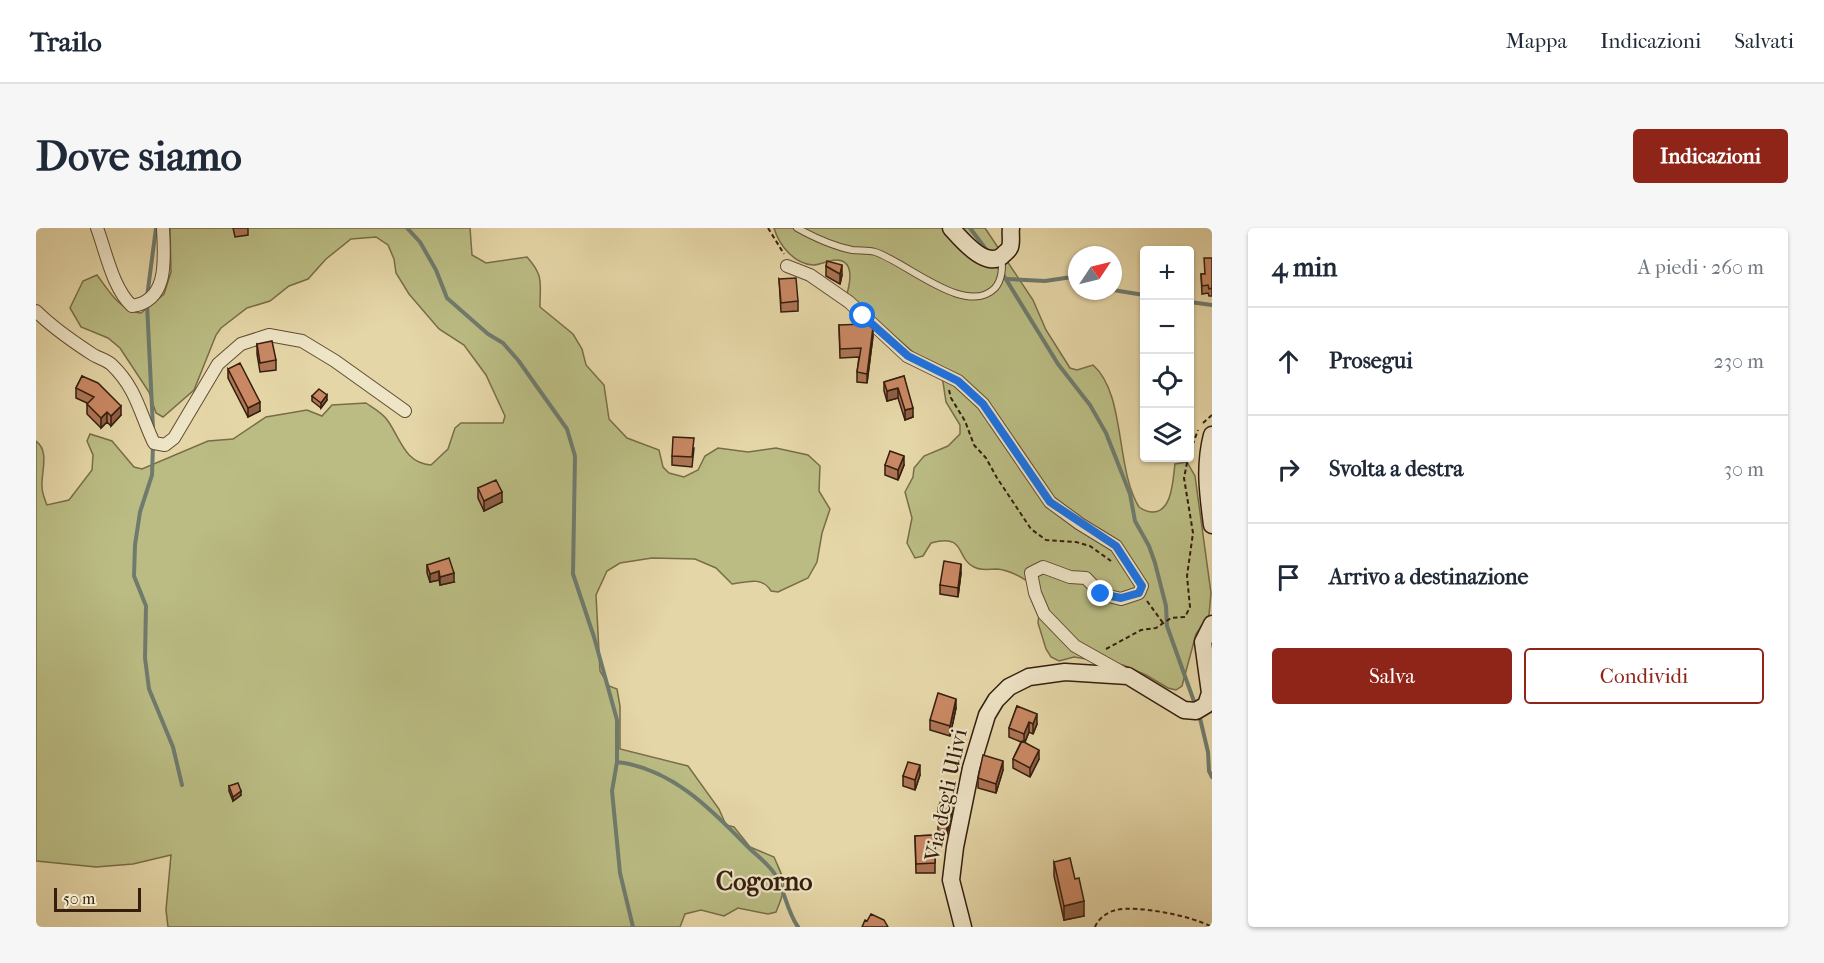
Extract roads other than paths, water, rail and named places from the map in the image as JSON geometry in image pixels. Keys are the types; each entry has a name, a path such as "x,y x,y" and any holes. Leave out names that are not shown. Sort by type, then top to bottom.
{"street":[{"path":"97,228 117,285 132,306 143,304 159,289 163,275 163,228"},
{"path":"951,228 966,245 983,257 993,260 1001,258 1010,247 1011,228"},
{"path":"787,266 810,275 849,302 908,356 958,381 983,404 1050,502 1116,546 1142,586 1139,593 1121,598 1101,594 1086,578 1070,577 1043,567 1031,573 1035,593 1044,614 1075,646 1128,676"},
{"path":"36,311 57,330 111,364 131,388 154,442 165,445 174,438 218,363 241,344 269,335 302,341 405,411"},
{"path":"1212,435 1206,480 1212,525"},
{"name":"Via degli Ulivi","path":"963,927 951,880 970,768 987,715 1009,687 1029,676 1065,672 1128,676 1184,710 1196,711 1206,705 1210,693 1203,642 1212,624"}],"lane":[{"path":"797,228 825,242 854,250 874,252 934,284 977,298 989,294 998,284 1003,266 1001,258"}],"waterway":[{"path":"147,297 156,228"},
{"path":"407,228 420,242 436,270 447,298 488,334 503,343 518,360 567,429 575,456 573,574 594,637 617,720 617,762 612,791 620,873 633,927"},
{"path":"970,228 988,252"},
{"path":"996,263 1058,364 1090,405 1106,433 1130,494 1135,521 1149,546 1155,563 1166,606 1167,626 1196,707"},
{"path":"1007,279 1045,281 1068,278"},
{"path":"1122,291 1140,294"},
{"path":"1194,303 1212,305"},
{"path":"147,304 153,428"},
{"path":"153,445 152,475 140,512 135,545 134,576 146,606 145,658 149,689 173,747 182,785"},
{"path":"1199,714 1212,777"},
{"path":"617,762 655,772 672,781 689,792 719,818 773,872 798,927"}],"district":[{"name":"Cogorno","path":"764,881"}]}
